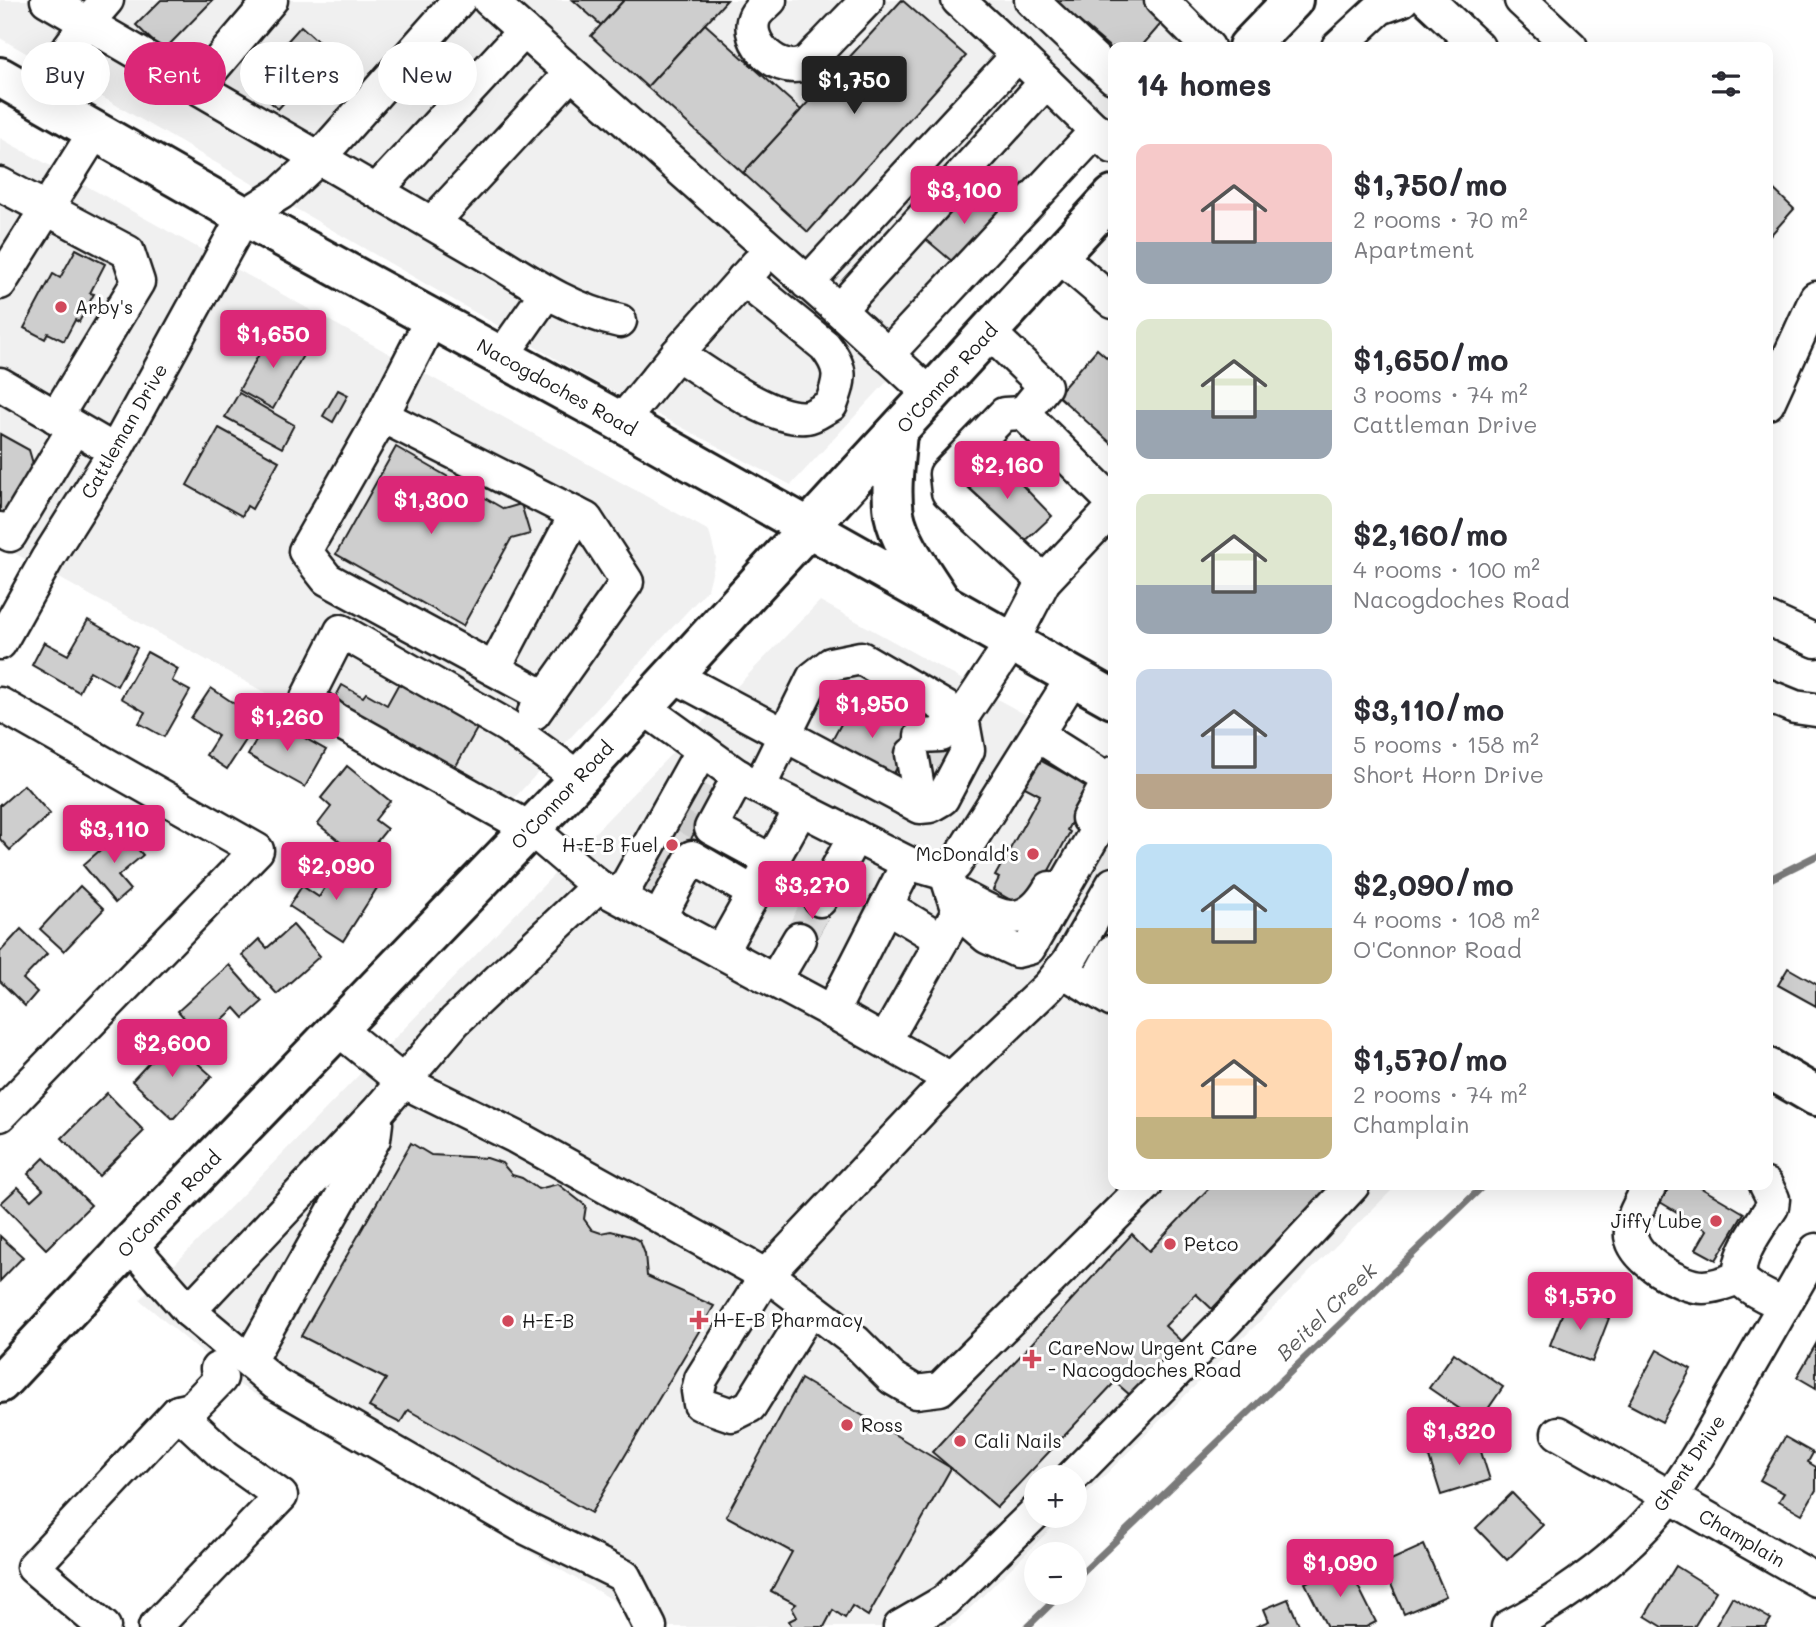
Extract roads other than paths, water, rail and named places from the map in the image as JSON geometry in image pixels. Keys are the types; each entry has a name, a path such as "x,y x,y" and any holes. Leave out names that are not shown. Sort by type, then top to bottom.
{"main road":[{"path":"1253,42 1293,0"},
{"name":"Nacogdoches Road","path":"0,77 21,89"},
{"name":"Nacogdoches Road","path":"50,105 244,216 621,422 1108,696"},
{"name":"O'Connor Road","path":"0,1383 130,1244 579,778 1108,202"},
{"path":"897,432 892,485 894,516 905,543 941,602"},
{"path":"1773,1071 1816,1096"}],"street":[{"path":"226,53 271,0"},
{"path":"244,216 281,193 318,159 459,0"},
{"path":"489,0 931,395"},
{"path":"769,0 755,16 754,37 760,47 779,64 791,65 805,63 867,0"},
{"path":"887,355 1105,138 958,0"},
{"path":"1031,0 1108,73"},
{"path":"1161,0 1203,42"},
{"path":"1343,42 1380,8 1402,0"},
{"path":"1428,0 1473,42"},
{"path":"1521,0 1566,42"},
{"path":"61,42 79,7 131,42"},
{"path":"376,191 524,31"},
{"path":"807,283 1018,55"},
{"path":"432,223 571,73"},
{"path":"839,310 1046,82"},
{"path":"226,104 432,223 546,293 620,321"},
{"path":"0,283 96,130"},
{"path":"0,184 128,252 138,282 5,532 47,559"},
{"name":"Cattleman Drive","path":"0,643 47,559 115,451 244,216"},
{"path":"621,422 677,354 770,250"},
{"path":"1059,256 1108,298"},
{"path":"677,354 749,399 780,414 808,417 831,405 838,385 839,369 834,358 825,346 743,279"},
{"path":"501,357 546,293"},
{"path":"1773,391 1816,298"},
{"path":"432,318 382,416 305,551 327,579 545,697"},
{"path":"989,332 1045,386 1023,413"},
{"path":"0,384 115,451"},
{"path":"1044,581 948,492 946,474 1004,414 1023,413 1108,497"},
{"path":"382,416 586,519 627,582 519,734"},
{"path":"933,751 1012,642 1044,581 1108,513"},
{"path":"494,669 576,514"},
{"path":"1773,621 1816,641"},
{"path":"579,778 519,734 341,631 307,698 335,720 531,829 654,873 754,893"},
{"path":"694,808 749,782 785,735 813,678 831,664 861,658 933,751"},
{"path":"674,676 785,735 933,751"},
{"path":"885,1041 942,940 955,865 1073,677"},
{"path":"1773,698 1795,707 1816,710"},
{"path":"0,704 257,849 0,1115"},
{"path":"644,708 749,782 908,863 952,893 999,916 1009,918 1027,915 1043,899 1108,792"},
{"path":"1037,735 1108,782"},
{"path":"190,1311 378,1111 455,1021 654,873 694,808 702,750"},
{"path":"694,808 772,861"},
{"path":"721,951 801,809"},
{"path":"820,901 855,836"},
{"path":"832,1012 908,863"},
{"path":"654,873 721,951 951,1079"},
{"path":"811,1308 750,1406 732,1415 701,1404 698,1391 701,1379 765,1275 951,1079 1049,986 1108,892"},
{"path":"886,906 942,940"},
{"path":"775,980 799,939"},
{"path":"1061,970 1107,977"},
{"path":"338,1029 402,1082 516,1137 765,1275 856,1342 892,1378 916,1392 940,1389 1141,1190"},
{"path":"104,1627 33,1567 178,1412 179,1398 209,1368 233,1359 374,1139 378,1111"},
{"path":"1084,1465 1216,1331 1348,1190"},
{"path":"1648,1190 1633,1220 1631,1235 1636,1250 1648,1262 1685,1283 1703,1287 1741,1277"},
{"path":"1768,1190 1773,1199 1772,1207 1741,1259 1741,1277 1745,1284 1799,1293"},
{"path":"130,1244 233,1359 500,1513 624,1576 650,1627"},
{"name":"Ghent Drive","path":"1508,1627 1544,1609 1571,1589 1632,1539 1670,1497 1799,1293 1816,1250"},
{"path":"155,1627 281,1496 225,1456 178,1412"},
{"name":"Champlain","path":"1558,1433 1816,1580"},
{"path":"900,1627 945,1601 1024,1524"}],"waterway":[{"name":"Beitel Creek","path":"1773,878 1816,856"},
{"name":"Beitel Creek","path":"1087,1568 1479,1190"},
{"name":"Beitel Creek","path":"1027,1627 1050,1605"}],"tunnel":[{"path":"939,769 949,750"},
{"path":"686,792 709,805"},
{"path":"660,839 683,852"},
{"path":"638,878 662,891"},
{"path":"799,939 820,900"}],"place":[{"name":"Arby's","path":"61,307"},
{"name":"H-E-B Fuel","path":"672,845"},
{"name":"McDonald's","path":"1033,854"},
{"name":"Jiffy Lube","path":"1716,1221"},
{"name":"Petco","path":"1170,1244"},
{"name":"H-E-B Pharmacy","path":"699,1320"},
{"name":"H-E-B","path":"508,1321"},
{"name":"CareNow Urgent Care - Nacogdoches Road","path":"1032,1359"},
{"name":"Ross","path":"847,1425"},
{"name":"Cali Nails","path":"960,1441"}]}
